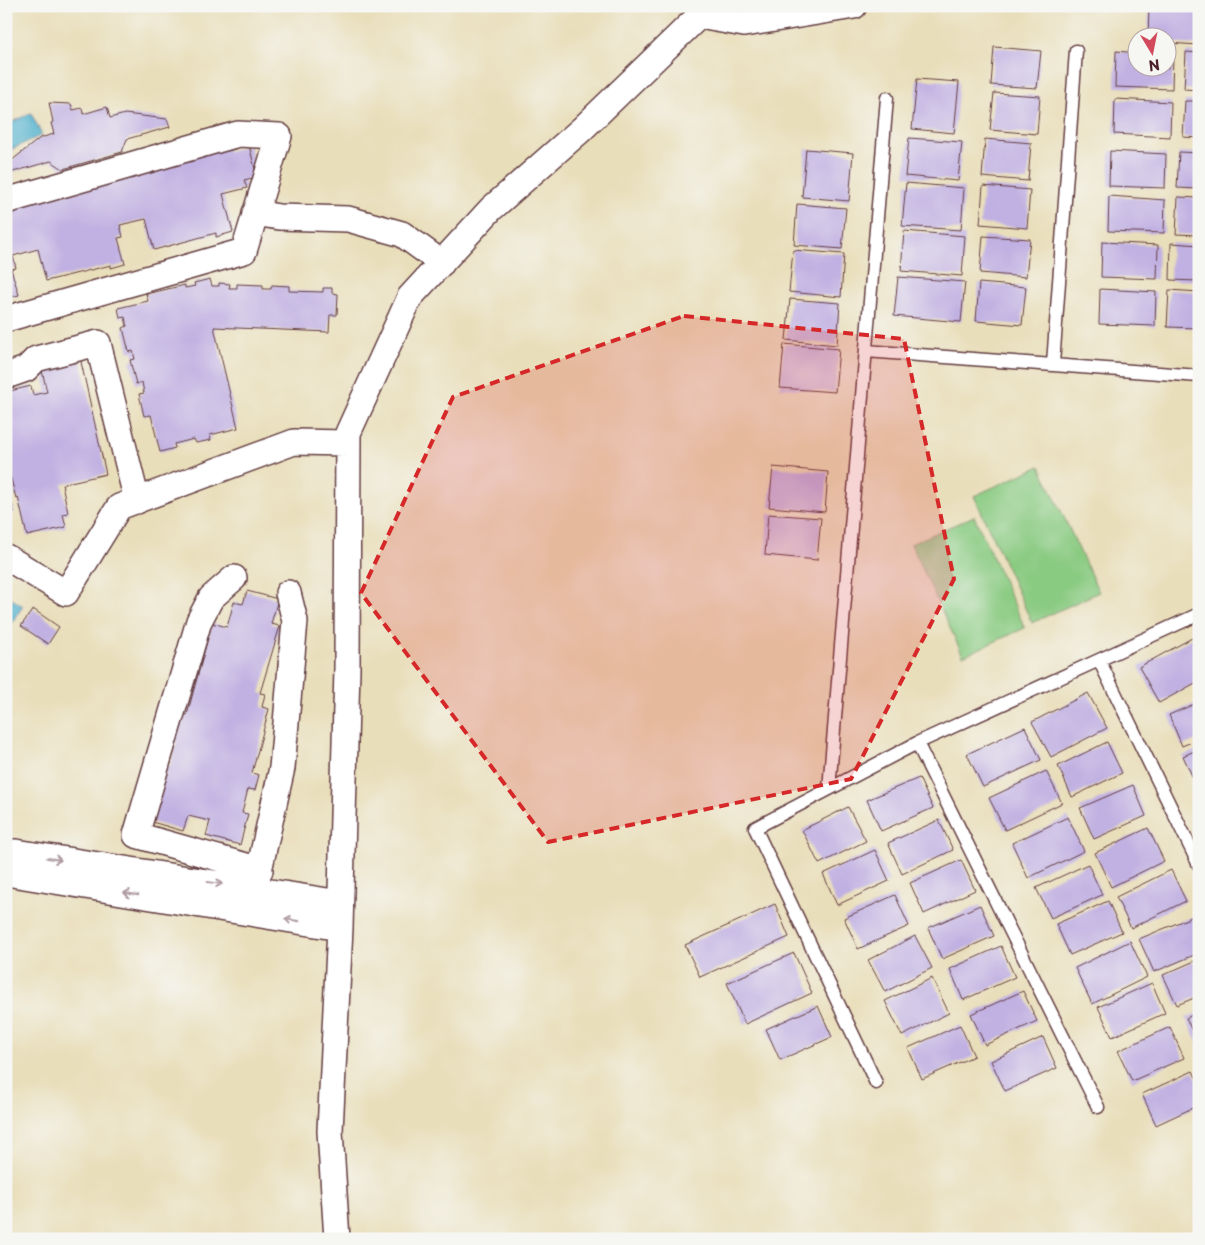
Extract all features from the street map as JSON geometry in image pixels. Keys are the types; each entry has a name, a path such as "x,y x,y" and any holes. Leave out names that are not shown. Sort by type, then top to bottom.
{"street":[{"path":"337,1239 330,1131 340,928 346,669 348,433 410,297 491,208 582,129 703,11 744,24 854,6"},
{"path":"6,201 238,134 279,136 244,251 6,319"},
{"path":"255,213 279,217 348,219 402,234 442,263"},
{"path":"6,376 26,368 36,359 98,343 136,500"},
{"path":"6,557 66,593 119,507 294,442 348,443"},
{"path":"234,578 211,598 200,621 136,835 257,880 340,903"},
{"path":"257,880 282,768 295,621 288,593"},
{"path":"6,853 16,852 257,880"},
{"path":"6,872 112,892 340,928"}],"lane":[{"path":"1053,364 1076,51"},
{"path":"829,789 887,98"},
{"path":"866,351 1199,376"},
{"path":"876,1083 755,828 917,743 1199,614"},
{"path":"1099,660 1199,865"},
{"path":"917,743 1098,1107"}],"highlighted area":[{"path":"684,316 904,339 954,579 851,779 548,842 361,593 453,397"}],"green space":[{"path":"1040,466 1099,592 1032,623 974,496"},
{"path":"974,516 1025,628 963,656 911,544"}],"water":[{"path":"31,113 42,135 6,152 6,125"},
{"path":"6,595 23,606 7,630 6,629"}],"building":[{"path":"1149,6 1199,6 1199,45 1178,44 1178,28 1148,28"},
{"path":"994,47 1041,51 1037,88 991,85"},
{"path":"1116,51 1128,52 1128,78 1172,78 1172,89 1115,87"},
{"path":"1186,52 1199,53 1199,90 1184,89"},
{"path":"917,79 959,82 954,133 912,129"},
{"path":"994,93 1040,96 1037,134 990,130"},
{"path":"1115,99 1171,102 1170,137 1114,134"},
{"path":"1185,101 1199,101 1199,138 1183,137"},
{"path":"49,103 71,104 73,110 82,108 83,114 107,107 110,118 125,114 167,119 170,127 127,139 122,152 63,169 51,161 6,174 6,165 40,138 54,134"},
{"path":"909,138 962,142 958,181 905,176"},
{"path":"985,139 1031,143 1028,181 982,177"},
{"path":"249,145 257,177 244,180 247,188 223,194 233,232 216,237 216,233 154,250 146,219 120,225 123,237 118,238 125,264 111,268 111,265 46,281 38,249 13,256 16,268 11,269 19,295 6,298 6,209 162,169 161,164 227,147 228,151"},
{"path":"806,149 853,153 849,201 802,197"},
{"path":"1110,151 1166,154 1165,188 1109,186"},
{"path":"1179,152 1199,153 1199,189 1177,188"},
{"path":"906,183 964,188 961,230 902,226"},
{"path":"983,186 1030,190 1027,228 980,224"},
{"path":"1109,196 1165,200 1164,233 1108,231"},
{"path":"1178,197 1199,198 1199,235 1176,234"},
{"path":"797,204 846,208 842,249 794,245"},
{"path":"904,231 965,236 962,276 901,271"},
{"path":"983,236 1030,239 1026,277 980,273"},
{"path":"1102,242 1158,245 1157,279 1101,277"},
{"path":"1171,243 1199,245 1199,281 1170,280"},
{"path":"793,250 844,254 841,297 789,292"},
{"path":"898,277 965,282 961,322 894,316"},
{"path":"210,279 212,286 219,286 219,283 230,284 229,288 237,288 237,284 263,285 263,289 271,289 272,285 289,286 289,291 323,292 323,288 332,288 332,293 338,294 337,315 330,315 329,332 214,327 238,428 210,435 211,440 196,443 194,439 174,444 175,448 160,452 151,415 144,416 139,394 144,393 142,382 136,384 130,360 135,359 133,351 129,352 123,328 127,326 125,317 120,318 118,308 148,301 146,294 185,285 185,288 195,286 194,283"},
{"path":"979,283 1026,287 1022,325 976,321"},
{"path":"1100,289 1156,292 1155,326 1099,324"},
{"path":"1169,290 1199,292 1199,328 1167,327"},
{"path":"790,299 840,303 837,345 786,340"},
{"path":"784,344 839,349 835,392 780,388"},
{"path":"79,353 106,474 62,484 68,513 63,514 66,527 27,536 18,497 16,498 6,460 6,392 31,386 33,395 47,392 40,362"},
{"path":"773,467 828,472 825,512 769,507"},
{"path":"6,480 14,512 6,514"},
{"path":"768,514 821,518 817,560 765,555"},
{"path":"247,591 278,599 271,624 280,626 260,693 265,694 262,707 269,709 252,773 259,775 255,790 248,789 242,813 248,814 240,845 206,836 210,821 188,816 183,831 152,822 162,764 170,766 177,742 169,741 176,712 187,715 212,623 227,627 234,602 243,604"},
{"path":"33,609 59,627 48,644 21,626"},
{"path":"1192,638 1199,649 1199,681 1159,703 1139,667"},
{"path":"1088,693 1107,728 1051,757 1032,722"},
{"path":"1199,702 1199,739 1182,746 1169,715"},
{"path":"1025,727 1041,760 983,787 967,754"},
{"path":"1107,742 1122,773 1072,797 1058,766"},
{"path":"1199,749 1199,791 1183,756"},
{"path":"1046,771 1062,803 1005,830 989,798"},
{"path":"919,778 933,808 881,831 867,800"},
{"path":"1133,785 1146,816 1094,839 1080,808"},
{"path":"848,807 866,841 819,864 802,830"},
{"path":"1068,817 1084,851 1028,878 1012,843"},
{"path":"939,820 953,850 902,874 888,843"},
{"path":"1148,828 1164,861 1111,887 1095,853"},
{"path":"875,850 889,881 837,905 823,874"},
{"path":"961,860 975,890 924,914 910,883"},
{"path":"1088,864 1102,895 1051,918 1036,888"},
{"path":"1171,870 1186,901 1131,928 1116,897"},
{"path":"895,895 909,926 858,949 844,918"},
{"path":"1108,901 1122,932 1070,955 1056,924"},
{"path":"775,904 789,937 700,977 685,945"},
{"path":"980,905 994,936 942,959 928,928"},
{"path":"1194,916 1199,927 1199,953 1154,972 1139,939"},
{"path":"915,936 932,968 885,992 868,960"},
{"path":"1130,941 1147,977 1092,1004 1075,968"},
{"path":"1001,946 1015,977 963,1000 950,969"},
{"path":"794,953 812,993 745,1024 727,983"},
{"path":"1199,959 1199,996 1177,1005 1163,975"},
{"path":"932,978 949,1013 902,1036 885,1001"},
{"path":"1152,983 1165,1013 1112,1037 1098,1007"},
{"path":"1023,991 1037,1021 985,1045 971,1014"},
{"path":"818,1006 832,1037 780,1060 766,1029"},
{"path":"1199,1012 1199,1046 1186,1018"},
{"path":"960,1025 974,1056 922,1079 908,1048"},
{"path":"1170,1027 1184,1058 1132,1081 1118,1051"},
{"path":"1043,1037 1057,1068 1005,1091 991,1061"},
{"path":"1193,1071 1199,1083 1199,1105 1156,1125 1142,1094"}]}
